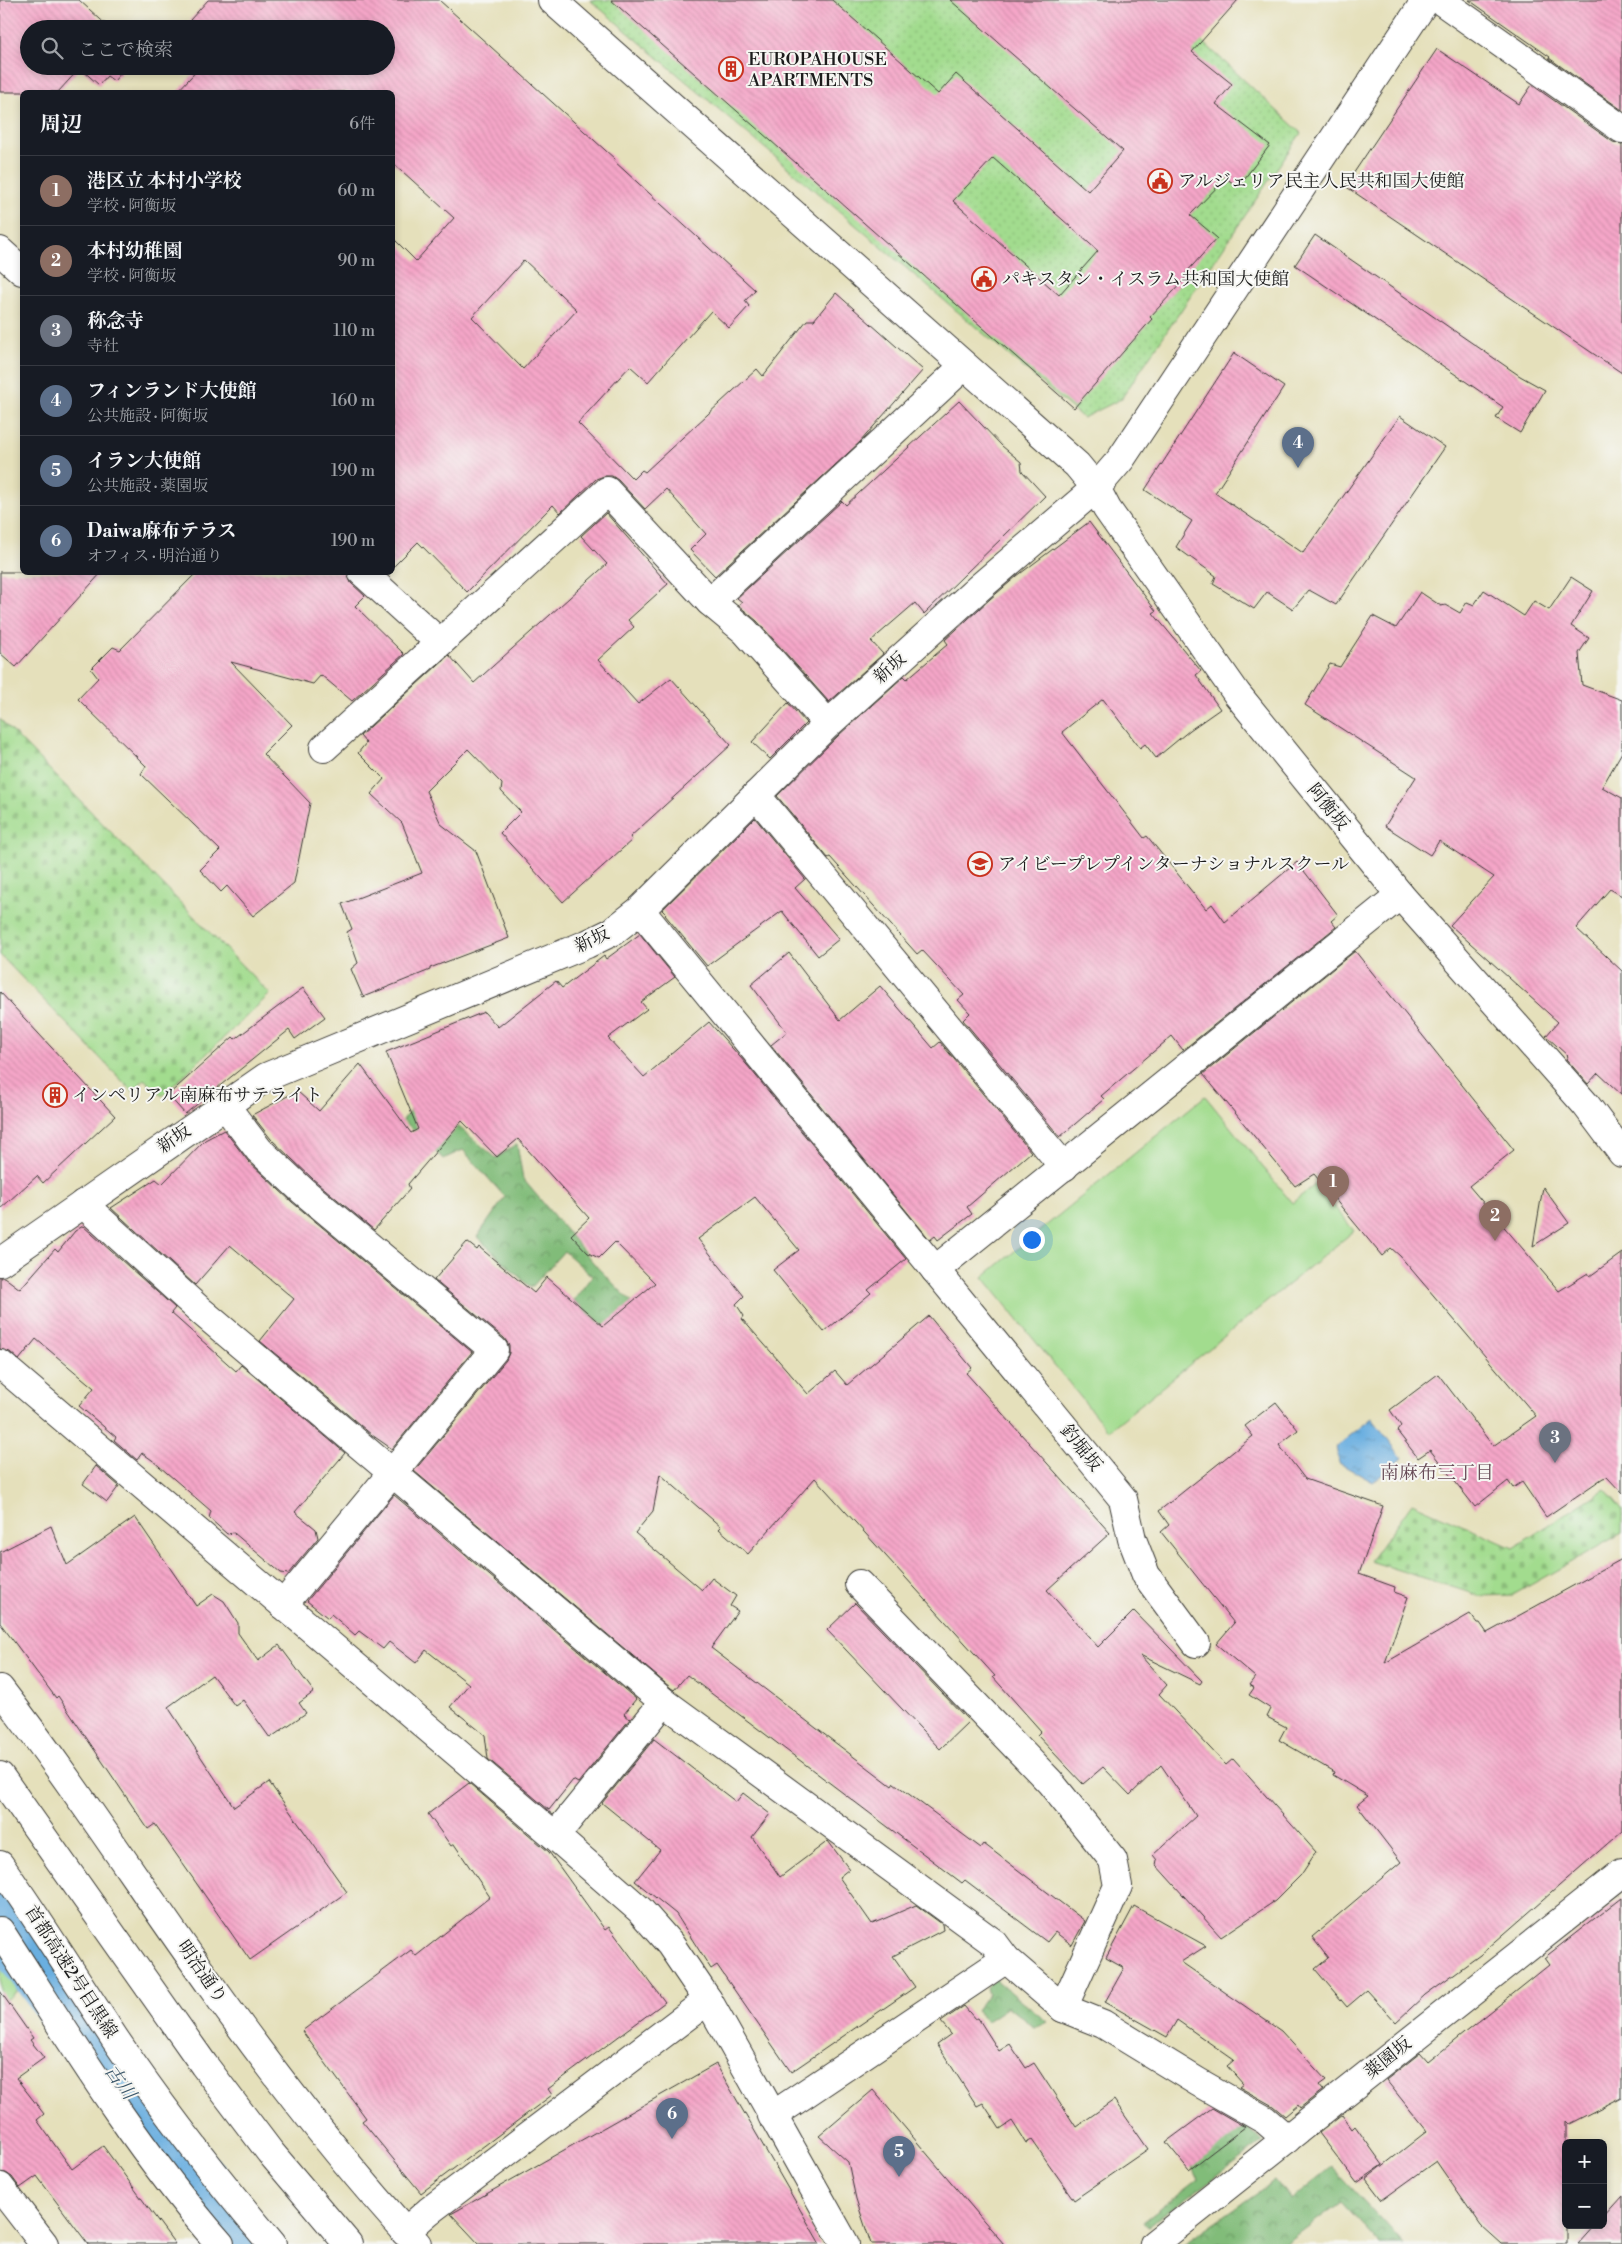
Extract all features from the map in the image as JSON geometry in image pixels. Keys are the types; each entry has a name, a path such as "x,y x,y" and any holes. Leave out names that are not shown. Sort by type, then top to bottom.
{"main road":[{"name":"阿衡坂","path":"552,0 1077,466 1096,488 1107,509 1237,694 1400,895 1586,1105 1622,1153"},
{"name":"新坂","path":"3,1255 84,1204 224,1104 266,1077 587,944 612,932 640,910 828,724 980,588 1096,488 1121,459 1426,0"},
{"path":"1440,0 1622,128"},
{"path":"0,251 20,269"},
{"path":"710,602 964,366"},
{"path":"324,748 607,491 710,602 745,631 828,724"},
{"path":"365,575 439,642"},
{"path":"756,795 1064,1167"},
{"path":"935,1270 1400,895"},
{"name":"釣堀坂","path":"640,910 1123,1499 1132,1539 1146,1575 1196,1643"},
{"path":"224,1104 259,1150 303,1191 494,1350 283,1605"},
{"path":"84,1204 176,1290 394,1472 664,1702 994,1943 1006,1959 1062,2008 1103,2024 1265,2120 1287,2139"},
{"path":"0,1364 640,1910 670,1944 708,2000 844,2244"},
{"path":"859,1584 1050,1782 1113,1860 1118,1886 1062,2008"},
{"name":"明治通り","path":"0,1689 49,1752 214,1990 271,2068 333,2146 411,2238"},
{"path":"555,1836 664,1702"},
{"path":"0,1776 204,2066 270,2152 348,2244"},
{"name":"首都高速2号目黒線","path":"0,1865 116,2040 176,2126 227,2192 272,2244"},
{"name":"薬園坂","path":"1154,2244 1622,1873"},
{"path":"0,1931 100,2084 150,2155 220,2244"},
{"path":"772,2116 1006,1959"},
{"path":"411,2238 429,2211 708,2000"},
{"path":"0,2187 44,2244"}],"green space":[{"path":"590,0 1158,0 1301,133 1121,399 1083,418"},
{"path":"0,719 270,994 162,1096 144,1079 133,1092 0,955"},
{"path":"1205,1096 1292,1203 1316,1184 1354,1231 1108,1431 983,1277"},
{"path":"415,1104 459,1127 496,1158 517,1144 523,1179 597,1267 663,1334 726,1431 574,1300 592,1276 564,1251 531,1288 477,1237 505,1197 463,1150 443,1159 403,1120"},
{"path":"1605,1489 1622,1509 1622,1533 1513,1595 1480,1596 1370,1561 1412,1503 1513,1548"},
{"path":"0,1966 18,1990 0,2004"},
{"path":"995,1979 1047,2022 1035,2028 1008,2007 987,2021 976,2011 988,1994 986,1989"},
{"path":"1244,2125 1263,2142 1147,2227 1143,2222 1198,2180 1190,2164"},
{"path":"1332,2167 1404,2244 1380,2244 1341,2202 1285,2244 1184,2244 1275,2180 1291,2200"}],"water":[{"path":"1372,1418 1402,1458 1373,1482 1339,1463 1336,1447"}],"building":[{"path":"0,0 79,0 101,20 20,20 20,75 74,75 60,90 0,92"},
{"path":"208,0 439,0 615,159 614,161 755,290 745,301 749,306 729,328 711,311 648,382 630,366 578,423 633,479 642,470 645,472 757,369 763,376 807,320 814,320 836,293 923,370 860,442 715,576 690,550 706,534 666,489 645,509 612,476 596,479 560,513 553,505 467,592 418,542 395,565 395,240 416,261 454,218 395,165 395,90 179,90 193,75 395,75 395,20 190,20","holes":["524,260 577,310 523,369 472,317"]},
{"path":"611,0 832,0 938,94 956,74 1088,191 1123,151 950,0 1238,0 1192,52 1232,84 1216,104 1270,145 1238,187 1226,178 1190,215 1217,238 1185,274 1184,280 1150,317 1152,319 1074,408","holes":["993,158 1098,251 1059,295 953,201"]},
{"path":"1469,0 1622,0 1622,110 1550,57"},
{"path":"1437,49 1519,104 1532,85 1613,142 1622,144 1622,373 1345,186"},
{"path":"88,75 119,75 114,81 107,76 99,85"},
{"path":"1315,235 1520,376 1545,390 1520,433 1496,418 1503,407 1295,265"},
{"path":"1234,353 1284,387 1215,493 1303,553 1400,416 1445,447 1336,605 1309,590 1293,609 1267,592 1254,609 1213,584 1216,576 1176,547 1192,521 1145,490"},
{"path":"959,401 1002,446 1021,462 1022,471 1045,496 924,614 915,603 871,641 883,654 829,702 757,621 738,605 742,602 737,598 842,501 846,505"},
{"path":"606,513 668,584 628,620 634,627 598,660 638,704 671,678 731,745 630,837 632,840 563,902 500,833 521,812 501,791 502,784 468,749 426,791 441,824 476,851 509,938 430,968 430,970 363,997 351,969 358,963 347,932 352,929 342,904 422,873 402,823 371,794 384,779 358,753 366,743 360,736 449,655 474,683 607,564 581,536"},
{"path":"1089,522 1156,611 1153,613 1201,671 1196,675 1220,709 1190,730 1156,758 1145,744 1140,748 1103,699 1062,732 1144,838 1147,836 1206,909 1212,904 1225,922 1297,862 1338,915 1331,921 1336,927 1183,1050 1172,1036 1101,1096 1104,1099 1060,1137 963,1020 970,1013 958,1000 964,995 922,950 917,954 830,857 828,858 777,796 839,735 904,676 907,679 948,644 945,640 990,599 1017,576"},
{"path":"0,572 20,572 20,575 99,575 16,667 0,653"},
{"path":"194,575 348,575 351,583 365,596 355,606 404,654 352,701 321,675 313,684 231,662 292,725 263,754 310,803 294,883 253,916 227,886 221,892 200,870 220,850 141,774 146,766 78,699 98,678 91,669 113,647 120,650"},
{"path":"1571,577 1593,591 1571,626 1589,638 1579,653 1582,685 1622,700 1622,752 1602,787 1622,798 1622,896 1610,889 1576,928 1622,971 1622,1095 1598,1073 1588,1084 1566,1059 1568,1056 1546,1036 1558,1022 1450,925 1494,877 1439,841 1430,855 1385,826 1416,777 1305,705 1330,664 1340,667 1373,616 1396,628 1420,592 1441,606 1446,605 1460,613 1467,602 1474,605 1484,590 1524,616 1534,601 1549,610"},
{"path":"788,703 806,723 770,759 752,742"},
{"path":"755,818 805,879 795,888 839,939 818,956 782,911 707,966 662,910"},
{"path":"640,934 675,977 641,1002 647,1009 608,1038 644,1077 709,1022 747,1065 906,1259 868,1290 871,1293 824,1332 773,1270 799,1250 755,1197 698,1239 744,1296 736,1304 744,1316 742,1319 808,1394 835,1371 847,1385 929,1316 972,1368 966,1373 1110,1533 1047,1590 1098,1647 1134,1611 1202,1681 1200,1684 1140,1655 1167,1685 1159,1694 1226,1765 1233,1759 1316,1852 1301,1875 1275,1901 1221,1937 1156,1865 1157,1860 1153,1855 1196,1816 1161,1765 1130,1795 1103,1767 1083,1784 1037,1735 1041,1731 993,1677 995,1676 815,1478 748,1554 719,1529 721,1527 660,1474 653,1511 635,1533 702,1590 712,1578 736,1596 730,1606 738,1611 711,1648 892,1786 894,1783 981,1848 984,1844 1085,1921 1072,1945 1055,1932 1047,1942 965,1880 962,1883 687,1675 674,1690 671,1688 414,1471 506,1360 509,1353 509,1345 504,1338 434,1280 467,1242 477,1250 479,1247 534,1293 547,1277 603,1326 655,1283 615,1242 599,1258 588,1253 571,1235 589,1218 518,1139 497,1157 462,1121 408,1184 410,1189 374,1230 313,1179 271,1139 252,1115 297,1091 319,1111 360,1064 411,1133 418,1129 386,1052 484,1012 498,1027 556,981 562,988 604,956 606,959"},
{"path":"1355,951 1514,1150 1469,1186 1559,1291 1588,1273 1590,1276 1622,1253 1622,1493 1607,1477 1603,1478 1546,1517 1522,1482 1513,1488 1508,1481 1475,1507 1430,1450 1418,1458 1397,1431 1401,1426 1390,1410 1438,1374 1493,1446 1536,1416 1400,1256 1391,1248 1382,1256 1314,1174 1295,1186 1203,1074"},
{"path":"789,953 840,1020 880,986 933,1048 940,1042 1031,1152 967,1207 972,1214 938,1240 935,1236 930,1240 771,1045 787,1032 751,985"},
{"path":"303,988 325,1017 295,1039 289,1030 185,1114 168,1095 233,1037 235,1039"},
{"name":"インペリアル南麻布サテライト","path":"0,992 115,1116 43,1183 37,1176 0,1209"},
{"path":"224,1130 248,1161 292,1202 472,1352 392,1449 372,1435 260,1341 294,1299 230,1245 195,1285 111,1208 156,1179 162,1184 205,1140"},
{"path":"1543,1187 1569,1223 1533,1246"},
{"path":"83,1226 175,1308 171,1313 236,1371 241,1365 345,1453 295,1512 316,1529 318,1538 288,1574 281,1573 234,1533 227,1534 209,1518 211,1511 152,1460 142,1453 137,1460 114,1440 116,1437 79,1406 94,1388 36,1339 19,1360 10,1352 0,1349 0,1277 4,1277 20,1289 55,1249 58,1252 75,1231"},
{"path":"1276,1402 1298,1430 1279,1445 1305,1479 1383,1506 1359,1574 1395,1587 1394,1592 1408,1597 1385,1663 1470,1614 1487,1633 1622,1559 1622,1831 1480,1955 1425,1995 1396,2022 1367,1990 1347,2007 1315,1969 1328,1958 1312,1937 1401,1862 1357,1805 1368,1796 1333,1775 1334,1772 1279,1740 1286,1727 1267,1717 1271,1709 1249,1695 1254,1688 1249,1685 1255,1677 1216,1644 1234,1623 1161,1532 1169,1525 1159,1511 1253,1436 1245,1426"},
{"path":"96,1466 119,1486 107,1502 83,1484"},
{"path":"394,1495 636,1699 624,1714 630,1719 578,1783 573,1780 549,1810 488,1759 485,1735 450,1707 469,1684 426,1650 416,1663 389,1642 383,1649 359,1631 355,1635 331,1614 328,1618 307,1601"},
{"path":"135,1517 196,1606 213,1594 224,1601 238,1623 238,1633 258,1661 279,1645 314,1692 299,1703 306,1713 270,1738 243,1700 235,1706 212,1675 168,1707 234,1807 269,1782 347,1892 250,1960 155,1824 148,1829 58,1696 56,1698 0,1623 0,1552 51,1526 67,1565"},
{"path":"855,1603 969,1721 940,1749 827,1630"},
{"path":"654,1739 736,1802 743,1793 770,1814 752,1837 780,1877 828,1841 849,1869 839,1877 872,1924 916,1905 942,1924 943,1930 893,1956 915,1987 791,2072 717,1965 711,1969 676,1914 635,1881 660,1850 602,1803"},
{"path":"469,1783 549,1852 605,1930 609,1927 665,2002 548,2089 552,2095 421,2193 362,2121 366,2118 302,2031 411,1950 416,1956 490,1897 454,1844 451,1846 428,1814"},
{"path":"1622,1897 1622,2097 1569,2124 1566,2121 1566,2139 1562,2139 1562,2229 1566,2229 1566,2244 1501,2244 1481,2226 1436,2161 1382,2200 1366,2179 1427,2131 1386,2080 1420,2053 1428,2062 1549,1965 1544,1958"},
{"path":"1134,1906 1206,1946 1181,1962 1281,2031 1326,2080 1319,2085 1323,2090 1300,2108 1298,2105 1285,2116 1273,2106 1239,2087 1243,2084 1227,2066 1234,2060 1177,2020 1167,2037 1105,2002 1124,1968 1106,1958"},
{"path":"0,1991 33,2038 30,2040 44,2058 16,2078 44,2114 37,2120 72,2169 103,2146 175,2244 88,2244 37,2176 20,2188 12,2177 0,2172"},
{"path":"964,2006 975,2019 978,2018 999,2051 1010,2044 1026,2068 1034,2063 1076,2127 1114,2100 1148,2149 1074,2200 1032,2140 1026,2143 1012,2121 1000,2129 983,2103 977,2106 937,2044 951,2034 941,2022"},
{"path":"716,2064 820,2244 479,2244 451,2214"},
{"path":"873,2090 1004,2244 871,2244 856,2199 848,2162 819,2136"},
{"path":"1212,2108 1245,2127 1189,2170 1166,2142"},
{"path":"1342,2115 1352,2129 1355,2126 1383,2165 1357,2183 1319,2133"},
{"path":"1622,2195 1622,2244 1578,2244 1591,2229 1607,2229 1607,2212"}],"waterway":[{"name":"古川","path":"0,1916 134,2101 247,2244"}],"place":[{"name":"EUROPAHOUSE APARTMENTS","path":"731,69"},
{"name":"アルジェリア民主人民共和国大使館","path":"1160,181"},
{"name":"パキスタン・イスラム共和国大使館","path":"984,279"},
{"name":"フィンランド大使館","path":"1298,468"},
{"name":"アイビープレプインターナショナルスクール","path":"980,864"},
{"name":"インペリアル南麻布サテライト","path":"55,1095"},
{"name":"港区立 本村小学校","path":"1333,1207"},
{"name":"本村幼稚園","path":"1495,1241"},
{"name":"称念寺","path":"1555,1463"},
{"name":"Daiwa麻布テラス","path":"672,2139"},
{"name":"イラン大使館","path":"899,2177"}],"district":[{"name":"南麻布三丁目","path":"1437,1473"}]}
